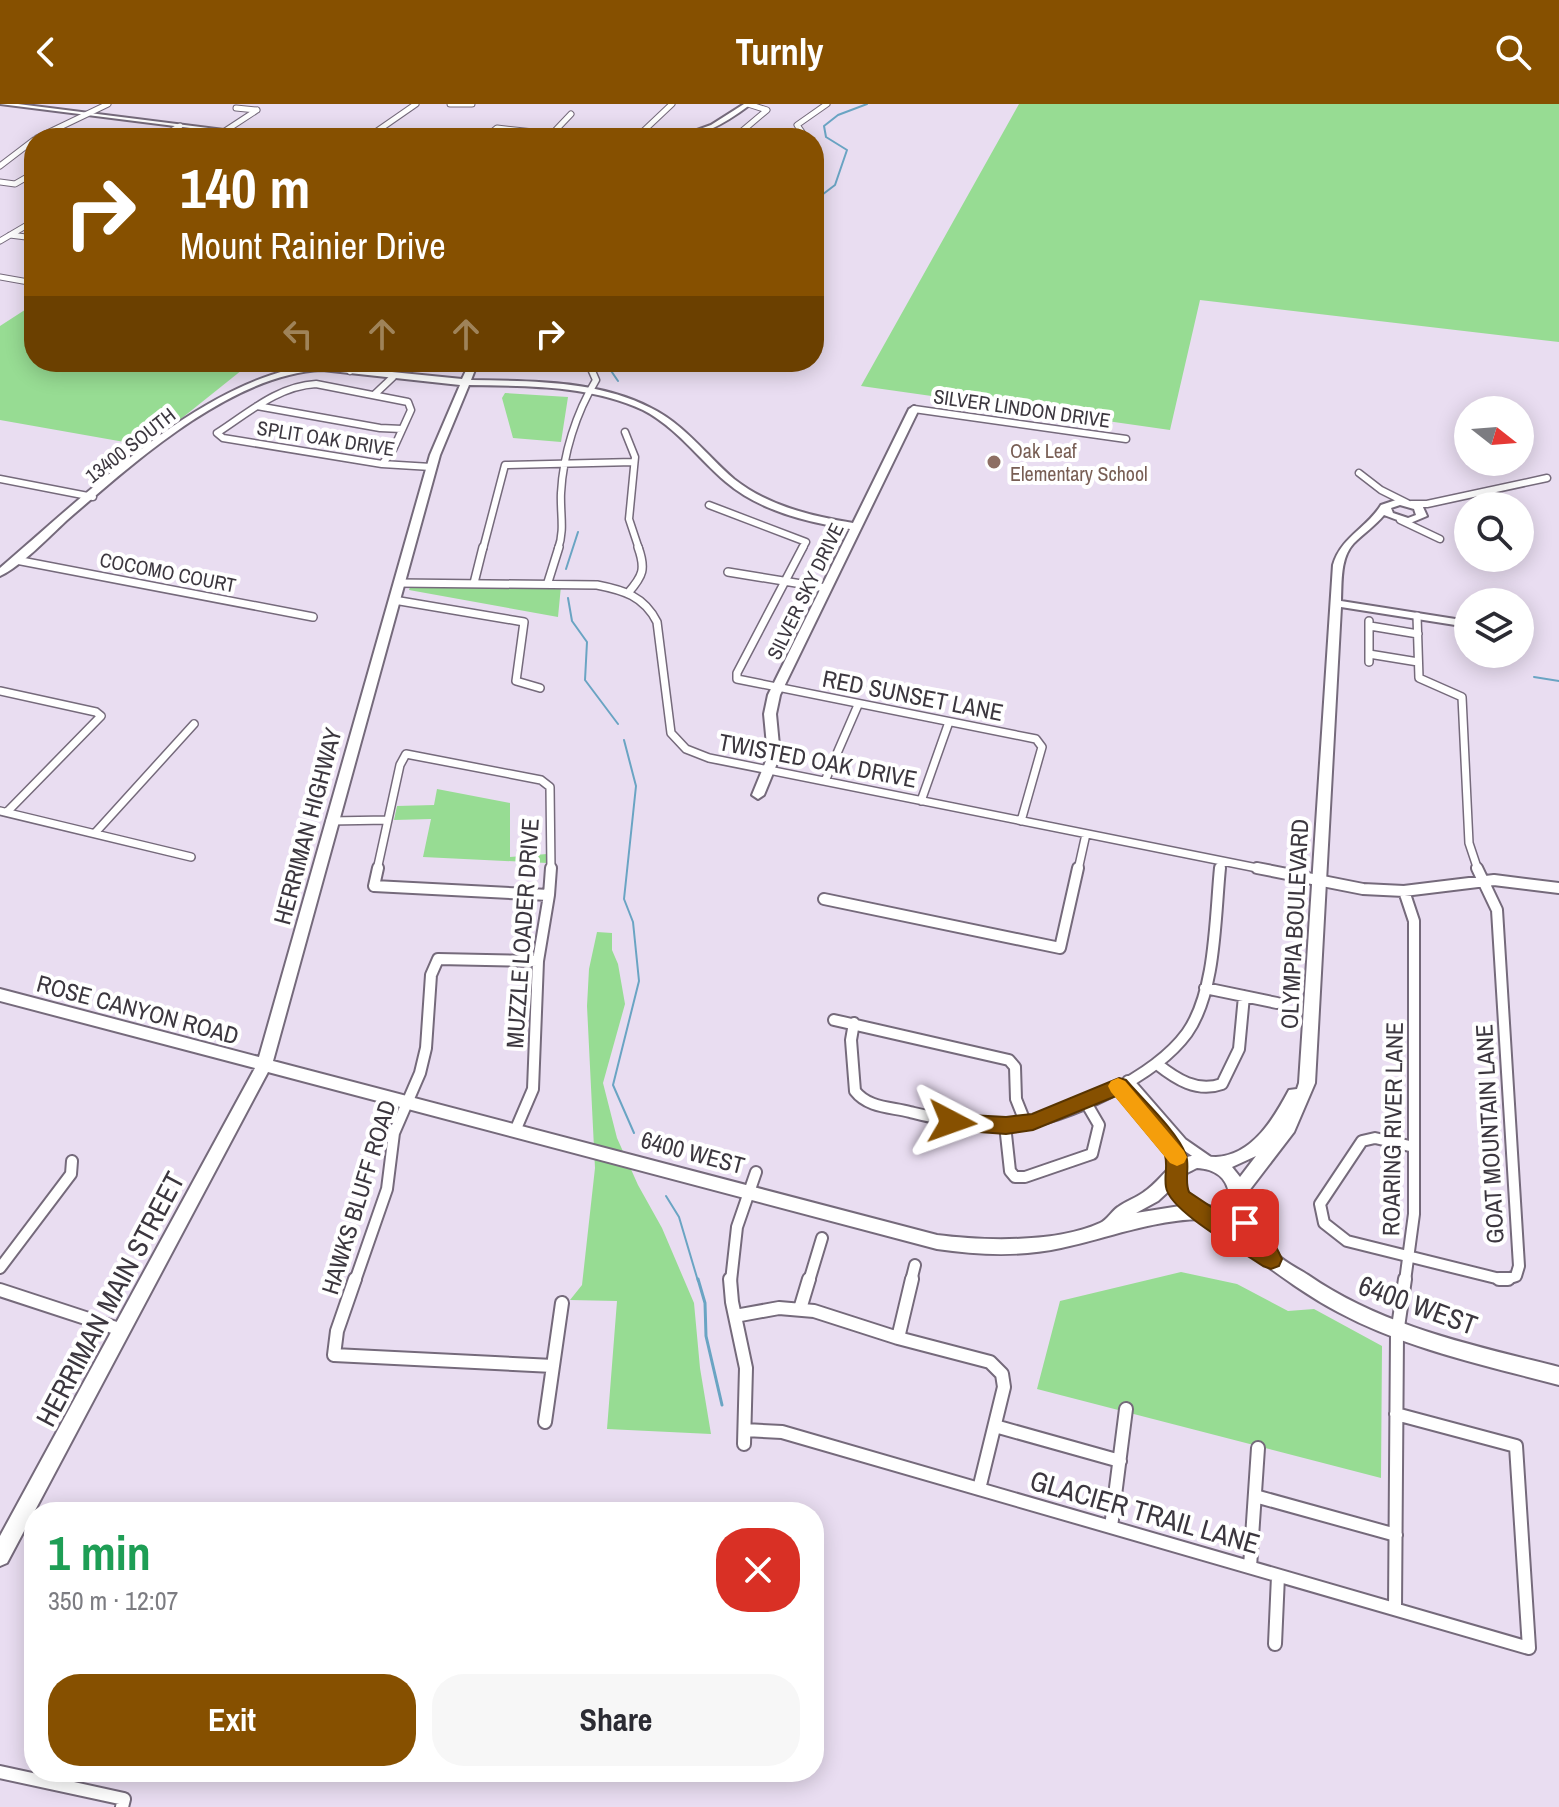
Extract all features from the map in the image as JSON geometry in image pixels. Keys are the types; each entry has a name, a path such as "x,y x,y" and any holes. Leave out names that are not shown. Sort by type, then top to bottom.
{"street":[{"path":"2,104 198,128"},
{"path":"56,128 106,104"},
{"path":"230,128 257,110 236,108 242,104"},
{"path":"381,128 416,104"},
{"path":"450,104 470,105"},
{"path":"647,128 672,104"},
{"path":"707,128 748,104 767,110 746,128"},
{"path":"799,128 797,125 827,104"},
{"path":"558,128 571,114"},
{"path":"176,128 180,126"},
{"path":"0,166 24,147"},
{"path":"0,182 15,184 24,179"},
{"path":"0,241 24,227"},
{"path":"10,235 24,237"},
{"path":"0,277 24,283"},
{"name":"13400 SOUTH","path":"0,573 190,420 257,381 280,372"},
{"name":"13400 SOUTH","path":"357,372 393,377 529,384 624,400 656,414 734,483 762,500 810,518 856,527"},
{"path":"433,461 470,372"},
{"path":"548,582 563,535 561,492 566,463 578,409 596,378 593,372"},
{"path":"375,394 393,377"},
{"path":"257,406 286,389 303,385 402,399 410,404 411,410 382,464"},
{"path":"257,406 380,428 402,429"},
{"name":"SPLIT OAK DRIVE","path":"257,406 227,424 217,435 382,464 433,461"},
{"name":"SILVER SKY DRIVE","path":"758,795 769,770 775,743 771,708 777,689 914,409"},
{"name":"SILVER LINDON DRIVE","path":"914,409 1126,439"},
{"path":"398,583 548,582 597,585 628,593 640,580 645,567 629,519 634,462 625,432"},
{"name":"HERRIMAN HIGHWAY","path":"264,1065 433,461"},
{"path":"474,583 503,467 507,464 634,462"},
{"path":"1428,531 1420,510 1356,474 1379,494 1389,515 1440,539"},
{"path":"1386,507 1450,499 1547,478"},
{"path":"0,479 93,497"},
{"path":"1421,517 1450,499"},
{"path":"709,505 805,541 785,582"},
{"name":"OLYMPIA BOULEVARD","path":"1211,1162 1234,1161 1249,1153 1275,1127 1292,1099 1300,1067 1310,879 1328,648 1334,637 1339,560 1345,545 1386,507"},
{"name":"OLYMPIA BOULEVARD","path":"1337,576 1348,552 1361,536 1382,522 1421,517"},
{"name":"COCOMO COURT","path":"16,560 313,617"},
{"path":"728,572 826,588"},
{"name":"RED SUNSET LANE","path":"785,582 736,675 742,682 1040,742 1042,747 1021,821"},
{"name":"TWISTED OAK DRIVE","path":"628,593 647,605 656,618 670,728 677,742 703,756 1373,890 1404,891 1485,880 1520,881 1559,888"},
{"path":"394,600 524,622 516,681 540,688"},
{"path":"1336,603 1454,622"},
{"path":"1417,616 1421,681 1452,690 1462,697 1469,843 1474,862 1485,880"},
{"path":"1418,634 1369,623 1369,658 1418,662"},
{"path":"0,691 101,715 4,812"},
{"path":"825,781 858,705"},
{"path":"921,801 949,722"},
{"path":"95,833 194,724"},
{"name":"MUZZLE LOADER DRIVE","path":"388,820 400,765 406,754 420,754 548,783 551,796 549,895 538,961 533,1089 515,1131"},
{"path":"4,812 191,857"},
{"path":"330,821 388,820 374,886 549,895"},
{"path":"824,899 1060,948 1086,834"},
{"path":"854,1023 851,1040 855,1091 860,1098 952,1122 1026,1124 1124,1084 1157,1064 1189,1031 1201,1008 1221,861"},
{"name":"OLYMPIA BOULEVARD","path":"1237,1194 1288,1127 1307,1083 1310,879"},
{"name":"GOAT MOUNTAIN LANE","path":"1409,1255 1504,1280 1513,1278 1519,1270 1498,917 1494,897 1485,880"},
{"name":"ROARING RIVER LANE","path":"1395,1609 1397,1331 1414,1222 1414,921 1404,891"},
{"name":"HAWKS BLUFF ROAD","path":"538,961 438,959 428,995 426,1048 420,1073 394,1133 387,1189 337,1331 334,1355 553,1366"},
{"path":"1205,988 1277,1003"},
{"name":"ROSE CANYON ROAD","path":"0,995 264,1065"},
{"path":"1157,1064 1186,1084 1214,1087 1222,1084 1239,1049 1244,996"},
{"path":"834,1020 1009,1060 1015,1067 1016,1099 1026,1124"},
{"name":"6400 WEST","path":"264,1065 919,1237 965,1245 1043,1244 1077,1237 1111,1224 1129,1223 1166,1213 1205,1212 1335,1302 1397,1331 1559,1376"},
{"name":"HERRIMAN MAIN STREET","path":"30,1502 264,1065"},
{"path":"1124,1084 1182,1143 1230,1174 1237,1194 1232,1205 1224,1211 1205,1212 1191,1207 1178,1193 1175,1182 1177,1157 1124,1084"},
{"path":"1005,1125 1010,1171 1015,1177 1025,1177 1092,1154 1099,1125 1085,1101"},
{"path":"1409,1255 1342,1239 1324,1223 1319,1209 1364,1139 1375,1138 1414,1147"},
{"path":"0,1268 71,1174 72,1161"},
{"path":"1178,1171 1191,1162 1211,1162"},
{"name":"6400 WEST","path":"1111,1224 1122,1213 1152,1196 1178,1171"},
{"path":"744,1444 746,1368 731,1287 731,1256 737,1227 756,1172"},
{"name":"6400 WEST","path":"1237,1194 1242,1218 1262,1242 1271,1259"},
{"path":"800,1309 822,1238"},
{"path":"898,1338 915,1265"},
{"path":"0,1290 123,1331"},
{"path":"545,1422 562,1303"},
{"path":"735,1316 779,1308 800,1309 990,1362 1002,1374 1004,1387 979,1489"},
{"path":"1111,1527 1126,1409"},
{"name":"GLACIER TRAIL LANE","path":"745,1430 777,1431 1529,1648 1516,1446 1396,1414"},
{"path":"995,1426 1120,1461"},
{"path":"1250,1567 1258,1448"},
{"path":"1255,1496 1396,1535"},
{"name":"HERRIMAN MAIN STREET","path":"0,1556 24,1512"},
{"path":"1275,1644 1278,1576"},
{"path":"0,1772 24,1778"},
{"path":"40,1782 123,1803"}],"green space":[{"path":"1019,104 1559,104 1559,342 1200,300 1170,430 861,386"},
{"path":"24,310 24,372 240,372 147,446 0,420 0,326"},
{"path":"505,393 568,397 561,442 513,438 502,398"},
{"path":"561,586 558,617 409,590 410,587"},
{"path":"437,789 510,803 510,857 547,854 547,863 423,857 431,819 394,820 397,806 434,805"},
{"path":"597,932 612,933 612,950 618,964 625,1004 603,1083 617,1138 662,1228 694,1303 700,1368 711,1434 607,1429 617,1301 570,1300 582,1285 595,1168 587,1006 589,969"},
{"path":"1181,1272 1237,1284 1288,1311 1314,1309 1382,1346 1381,1478 1037,1389 1060,1301"}],"waterway":[{"path":"824,193 835,185 847,150 826,137 824,126 838,115 867,104"},
{"path":"612,372 618,381"},
{"path":"566,569 578,532"},
{"path":"568,598 572,621 587,642 585,680 618,724"},
{"path":"1534,677 1559,681"},
{"path":"624,740 636,786 624,899 633,922 639,981 613,1085 634,1133"},
{"path":"666,1196 679,1217 698,1281"},
{"path":"698,1279 705,1303 706,1336 722,1405"}],"slow traffic":[{"path":"1118,1086 1171,1146 1177,1157"}],"place":[{"name":"Oak Leaf Elementary School","path":"994,462"}],"route":[{"path":"952,1122 1006,1126 1033,1122 1119,1086 1174,1151 1179,1166 1175,1182 1182,1198 1271,1259 1262,1242 1245,1223"}]}
